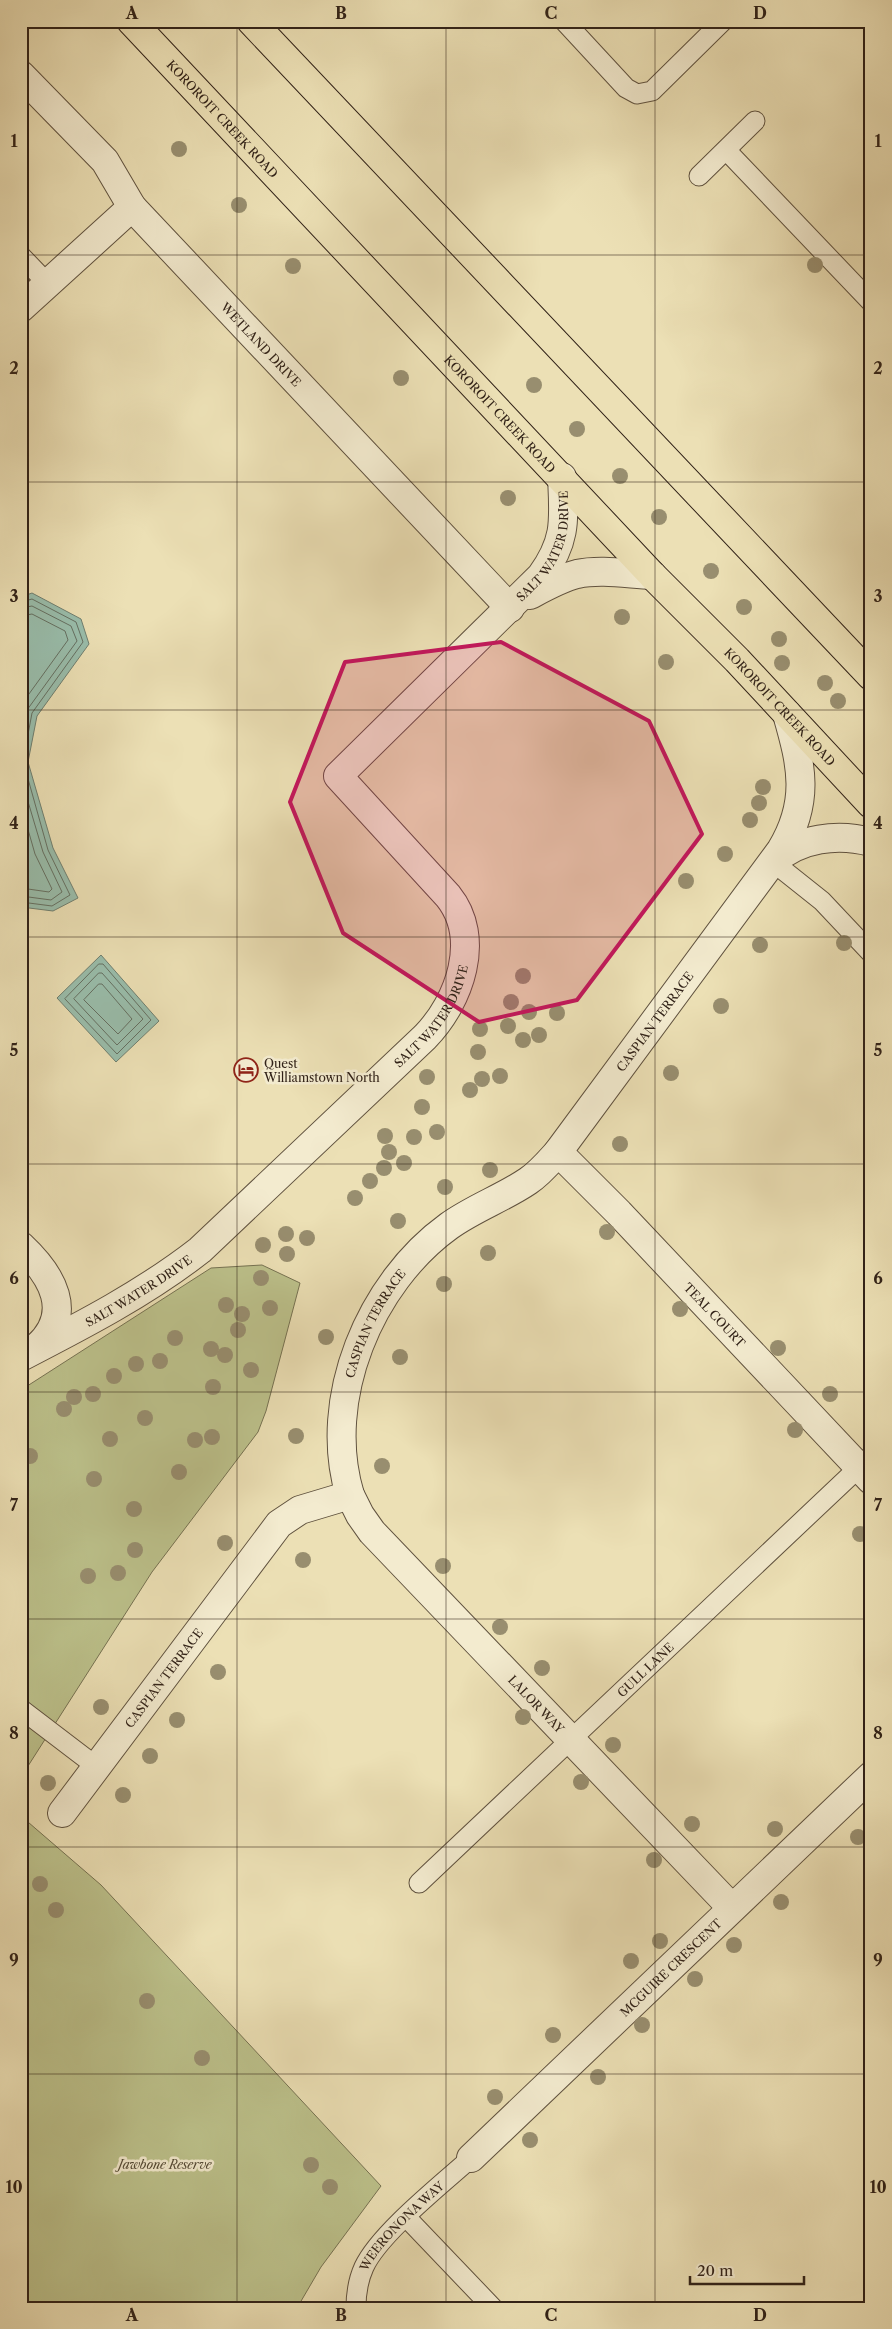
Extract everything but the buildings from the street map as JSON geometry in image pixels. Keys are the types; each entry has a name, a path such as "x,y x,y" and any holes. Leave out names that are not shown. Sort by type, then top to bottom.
{"main road":[{"path":"254,22 870,675"},
{"name":"KOROROIT CREEK ROAD","path":"144,28 652,576 737,660 871,804"}],"street":[{"name":"WETLAND DRIVE","path":"21,75 105,161 132,207 510,608"},
{"path":"21,308 132,207"},
{"name":"SALT WATER DRIVE","path":"21,1357 159,1280 200,1250 425,1037 446,1010 454,994 464,960 466,939 460,913 448,896 338,776 541,576 557,551 563,532 562,477"},
{"name":"SALT WATER DRIVE","path":"510,608 542,588 579,574 600,573 652,576"},
{"name":"CASPIAN TERRACE","path":"62,1813 279,1524 300,1510 350,1495 342,1434 347,1392 354,1359 363,1335 385,1296 404,1269 434,1238 476,1208 528,1182 558,1152 785,844 797,818 800,798 799,759 787,714"},
{"name":"CASPIAN TERRACE","path":"772,862 789,850 818,839 847,837 871,842"},
{"name":"TEAL COURT","path":"558,1152 867,1468"},
{"path":"30,1256 79,1309 88,1313 102,1312 122,1302"},
{"path":"21,1357 47,1338 53,1328 56,1317 57,1304 54,1290 30,1256"},
{"name":"LALOR WAY","path":"350,1495 360,1515 372,1532 732,1908"},
{"name":"MCGUIRE CRESCENT","path":"470,2158 871,1776"}],"lane":[{"path":"564,21 626,88 637,94 652,90 723,21"},
{"path":"699,176 755,121"},
{"path":"726,150 871,302"},
{"path":"21,256 48,284"},
{"path":"772,862 822,901 871,953"},
{"name":"GULL LANE","path":"420,1883 570,1740 867,1468"},
{"path":"21,1709 97,1767"},
{"name":"WEERONONA WAY","path":"356,2308 357,2291 367,2262 375,2250 406,2217 470,2158"},
{"path":"406,2217 494,2308"}],"highlighted area":[{"path":"501,642 649,721 702,834 577,1000 479,1022 343,933 290,802 345,662"}],"green space":[{"path":"262,1265 300,1283 266,1411 258,1432 152,1572 21,1777 21,1390 211,1268"},
{"path":"21,1273 28,1290 28,1302 21,1319"},
{"name":"Jawbone Reserve","path":"21,1816 101,1885 381,2186 321,2267 297,2308 21,2308"}],"water":[{"path":"32,593 81,619 89,644 37,716 28,762 53,848 78,898 53,911 21,907 21,597"},
{"path":"101,955 159,1021 116,1062 57,998"}],"place":[{"name":"Quest Williamstown North","path":"246,1070"}]}
